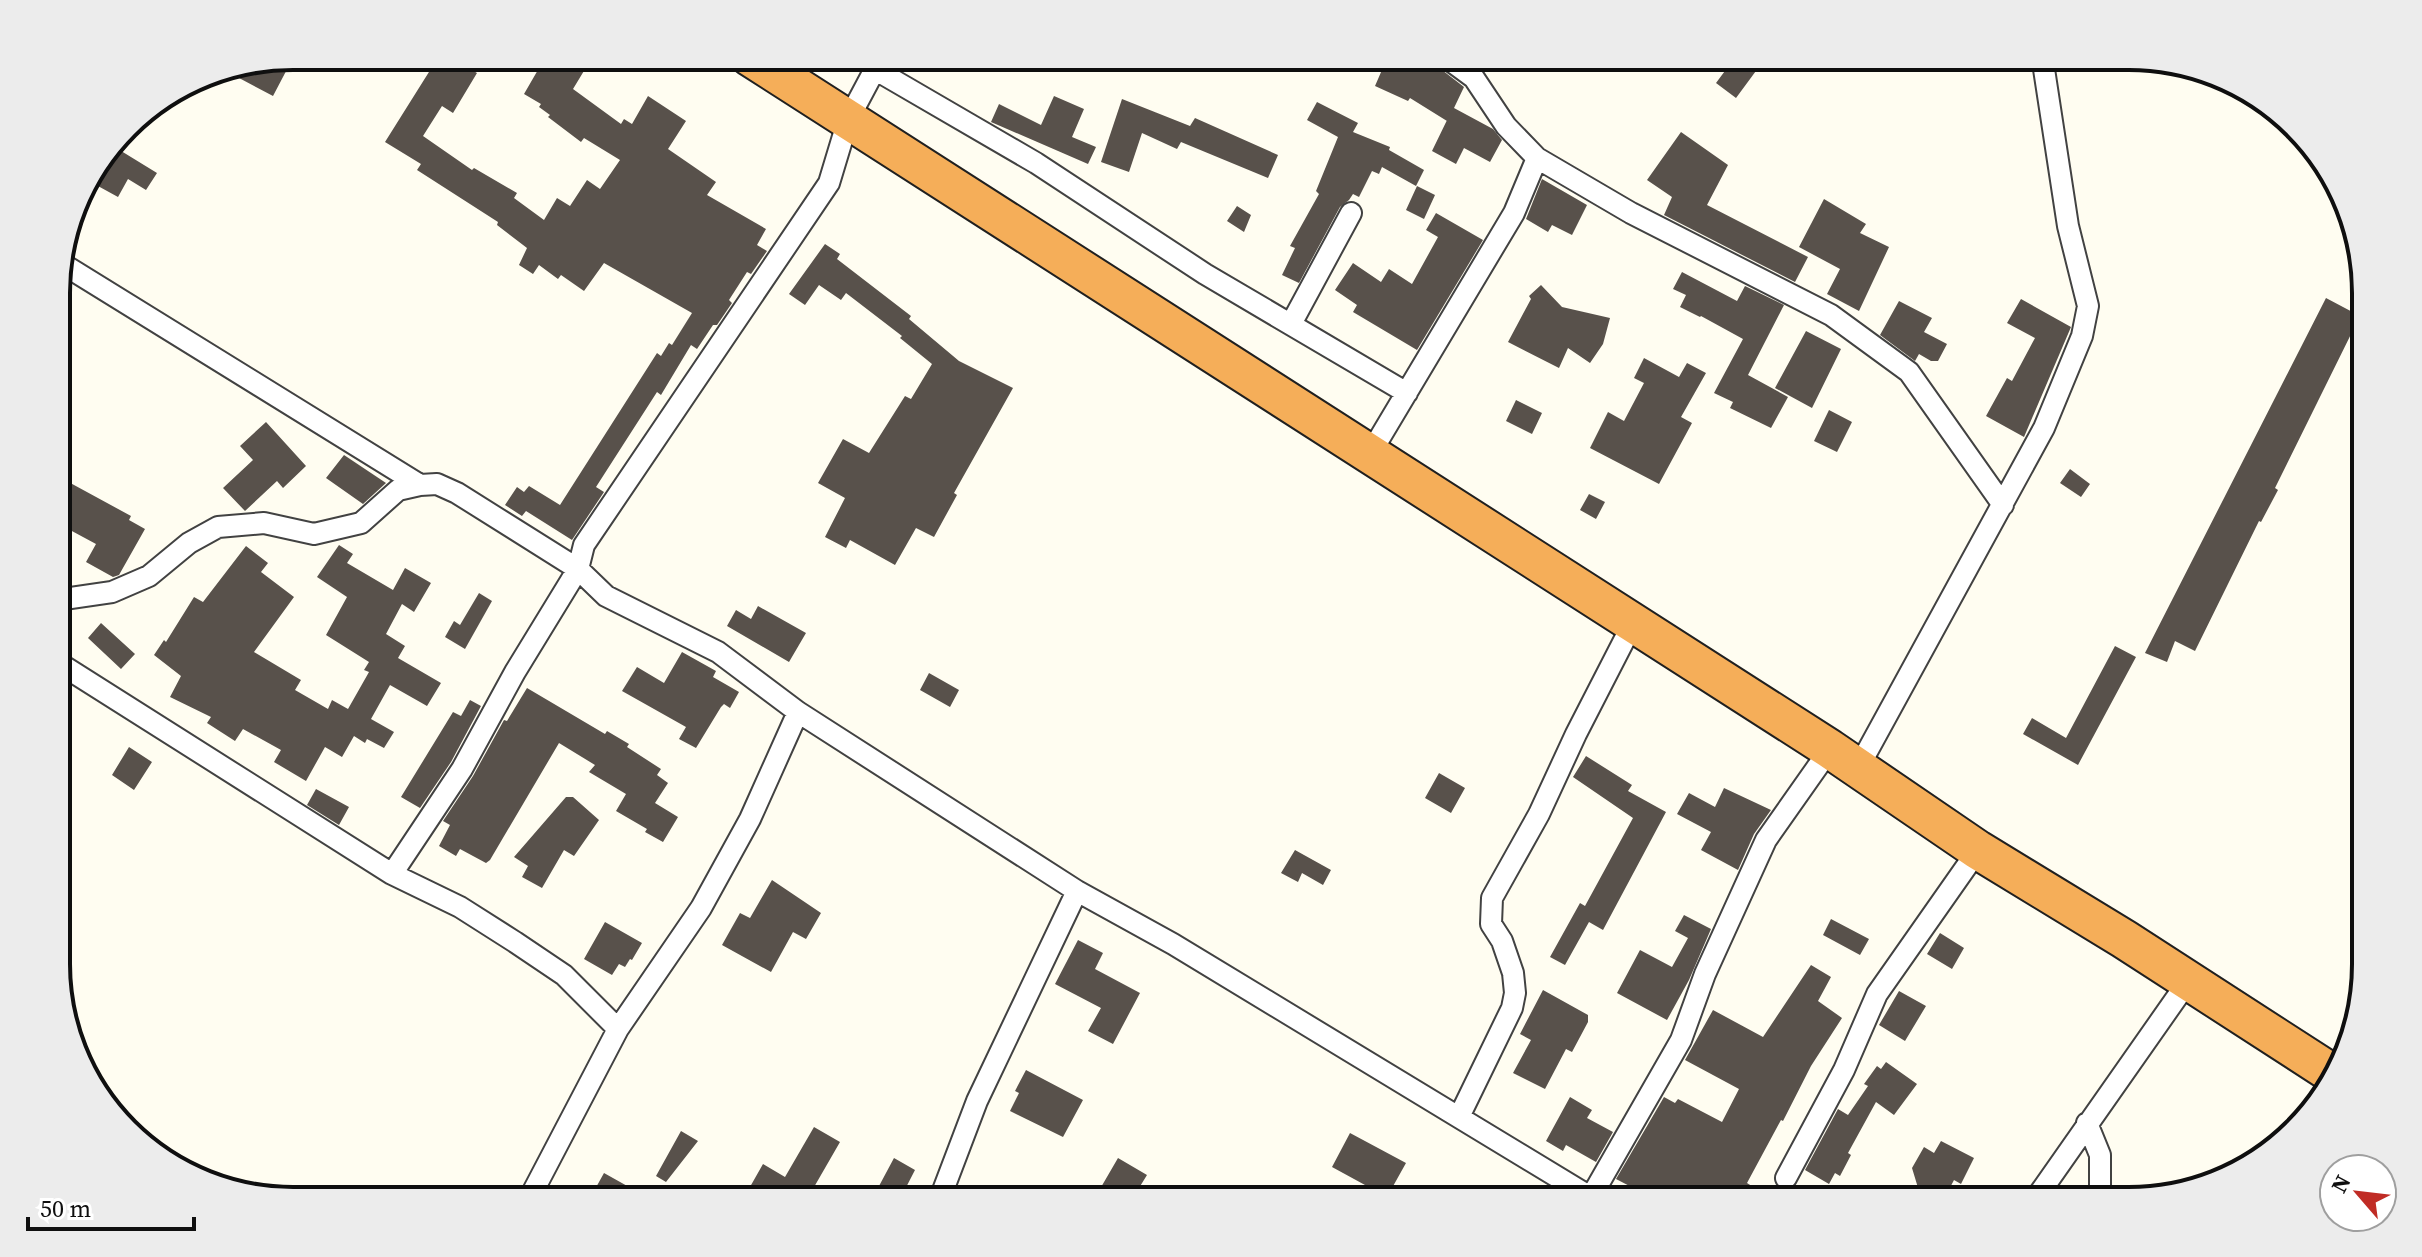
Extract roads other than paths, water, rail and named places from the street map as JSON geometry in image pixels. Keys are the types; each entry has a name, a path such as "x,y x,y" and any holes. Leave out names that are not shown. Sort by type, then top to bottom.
{"highway":[{"path":"771,70 1844,759 1978,850 2189,980 2325,1069"}],"street":[{"path":"392,874 462,769 515,672 578,569 584,545 829,183 848,120 875,70"},
{"path":"890,70 1205,274 1407,393"},
{"path":"1464,70 1474,78 1506,126 1537,158 1631,213 1831,315 1909,372 2003,505"},
{"path":"1601,1187 1681,1040 1705,974 1766,840 1844,759 2003,505 2044,428 2082,336 2088,306 2068,226 2044,70"},
{"path":"1370,454 1514,213 1537,158"},
{"path":"1291,324 1351,213"},
{"path":"71,269 420,485"},
{"path":"70,598 112,592 149,576 189,543 218,527 264,523 314,534 361,523 398,490 437,484 457,493 578,569 606,596 718,652 798,712 1077,891 1173,944 1574,1187"},
{"path":"1459,1117 1512,1008 1515,993 1513,973 1502,941 1491,924 1492,898 1539,814 1633,623"},
{"path":"70,670 392,874 460,907 552,966 618,1029"},
{"path":"535,1187 618,1029 701,908 750,819 798,712"},
{"path":"1786,1178 1844,1070 1877,994 1978,850"},
{"path":"945,1187 977,1101 1077,891"},
{"path":"2044,1187 2189,980"},
{"path":"2087,1123 2100,1155 2100,1187"}]}
